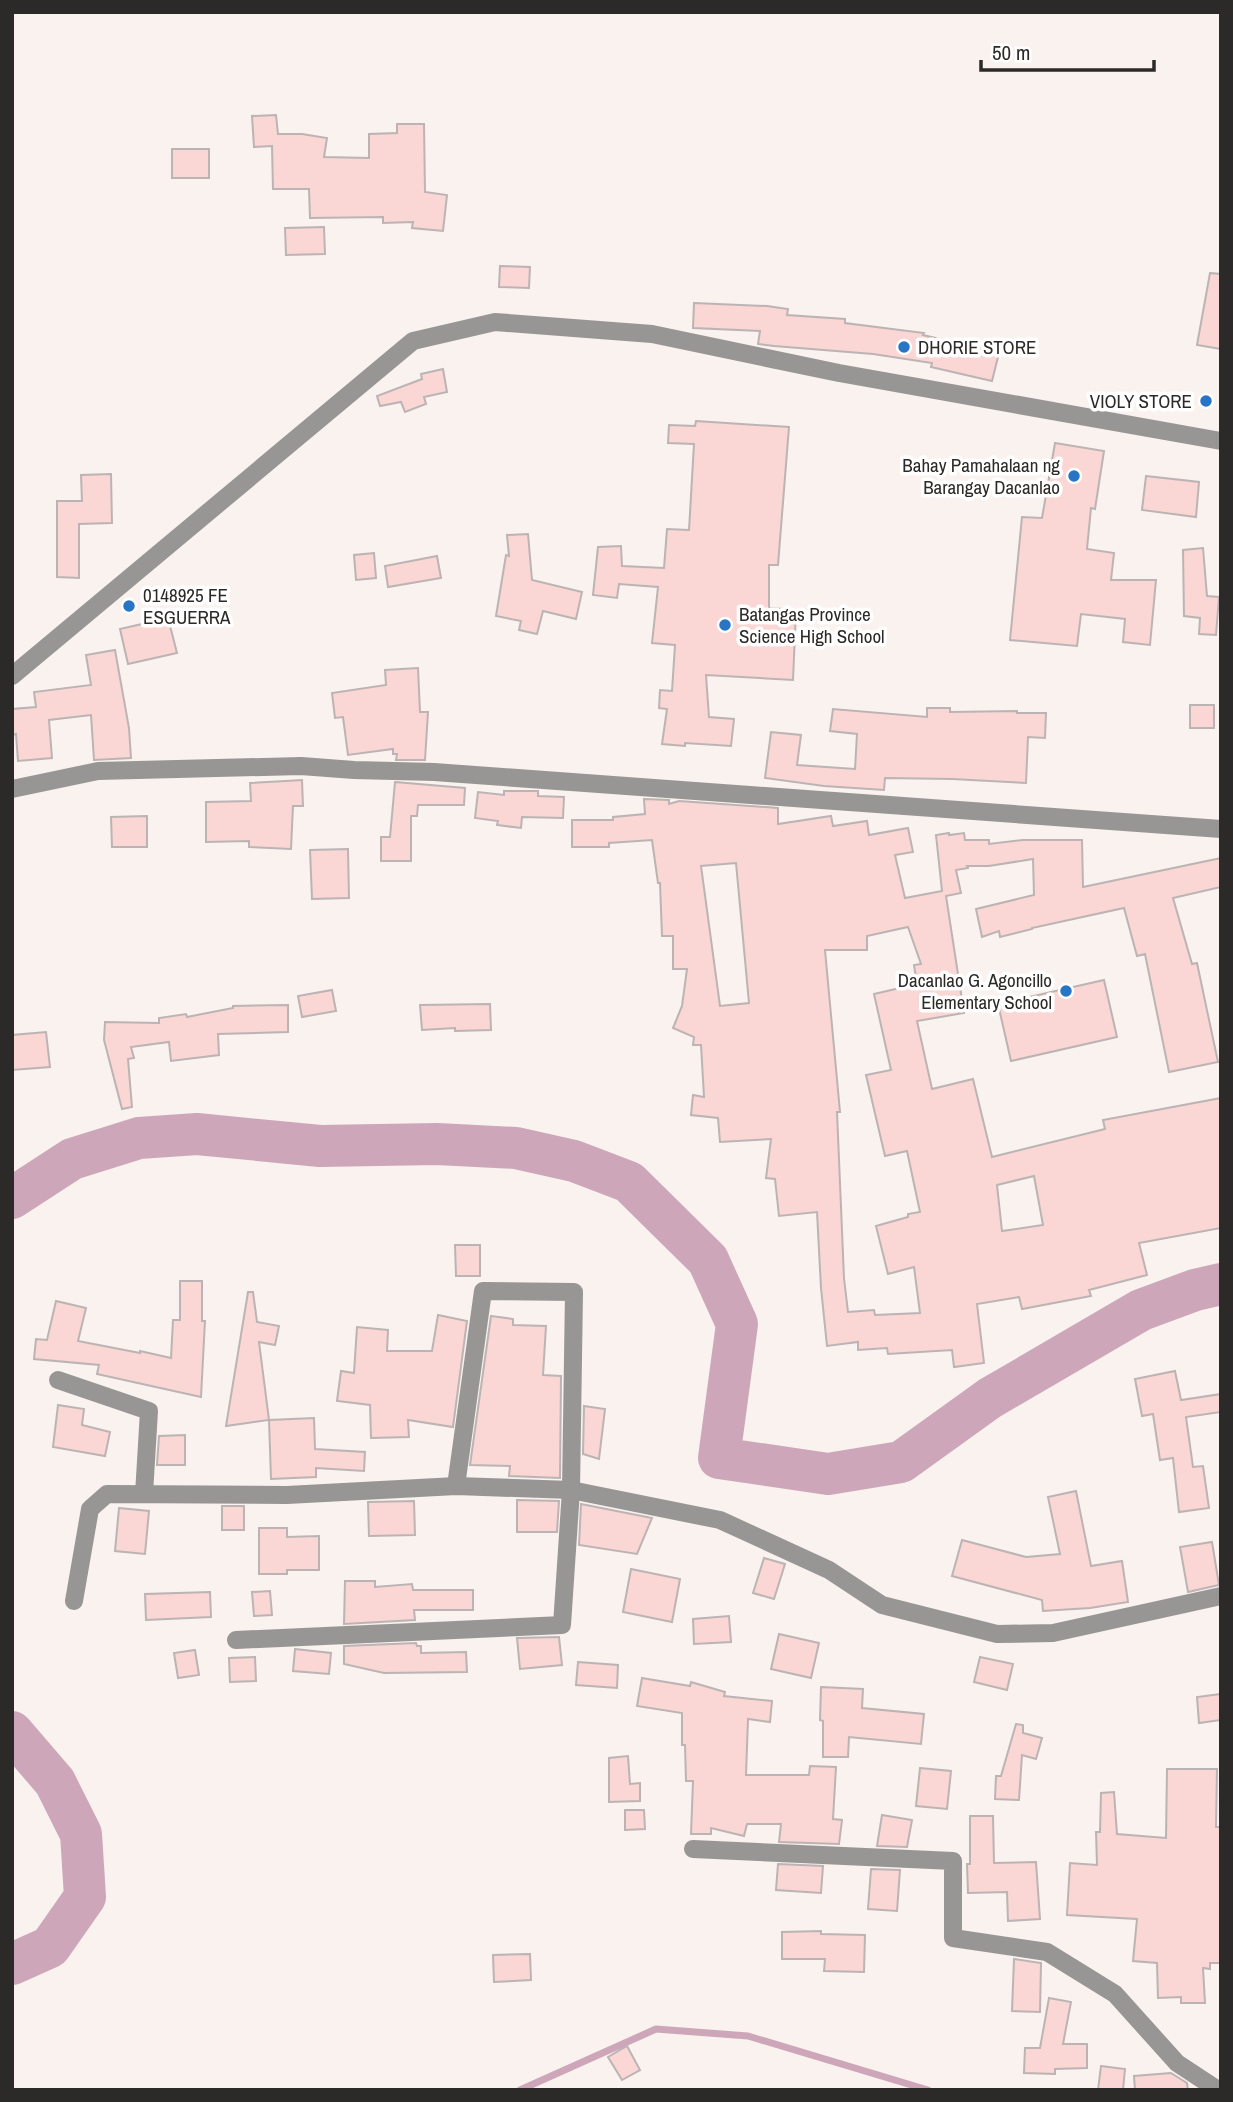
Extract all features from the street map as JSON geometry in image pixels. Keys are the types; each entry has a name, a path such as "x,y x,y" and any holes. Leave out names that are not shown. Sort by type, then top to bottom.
{"street":[{"path":"12,676 413,341 495,322 652,334 839,373 1221,441"},
{"path":"12,789 98,771 301,766 434,772 1221,829"},
{"path":"236,1640 562,1625 570,1490 574,1292 483,1291 456,1486"},
{"path":"58,1380 149,1411 144,1494"},
{"path":"74,1601 90,1509 107,1494 287,1495 456,1486 570,1490 720,1520 830,1570 882,1605 997,1634 1053,1633 1221,1596"},
{"path":"693,1849 953,1861 953,1938 1047,1952 1115,1994 1177,2063 1217,2090"}],"building":[{"path":"276,115 278,134 327,138 324,157 369,158 369,134 397,133 397,124 424,124 425,192 447,195 443,231 412,228 413,222 383,223 383,217 310,218 309,189 273,189 272,146 254,147 252,116"},
{"path":"172,149 209,149 209,178 172,178"},
{"path":"324,227 325,254 286,255 285,228"},
{"path":"500,266 530,267 529,288 499,287"},
{"path":"1210,273 1221,274 1221,349 1197,345"},
{"path":"694,303 788,309 787,315 845,319 845,323 924,333 923,335 999,353 992,381 931,367 932,363 873,354 758,344 760,331 693,328"},
{"path":"443,369 447,392 424,397 426,404 405,412 401,402 380,406 377,396 422,379 421,374"},
{"path":"696,421 789,427 778,565 769,565 769,608 796,610 793,680 706,675 709,717 734,719 731,746 662,744 667,709 659,708 660,690 672,691 675,645 652,643 658,587 619,584 617,598 593,595 598,547 621,546 622,566 664,568 667,529 689,530 694,444 668,443 669,425 695,426"},
{"path":"1055,443 1104,451 1095,509 1091,508 1087,549 1114,553 1111,580 1156,580 1150,645 1123,642 1125,619 1081,614 1077,646 1010,640 1022,517 1042,518"},
{"path":"111,474 112,523 79,524 79,578 57,577 57,501 82,501 81,475"},
{"path":"1146,476 1199,482 1196,517 1142,510"},
{"path":"528,534 532,580 582,592 576,619 543,611 537,634 519,630 521,621 496,616 506,555 509,556 507,535"},
{"path":"1203,548 1207,596 1219,597 1216,635 1199,634 1200,618 1184,616 1183,550"},
{"path":"374,553 376,578 356,580 354,555"},
{"path":"437,556 441,578 388,587 385,566"},
{"path":"168,618 177,653 128,664 120,629"},
{"path":"115,650 129,728 131,758 94,760 91,715 49,720 52,758 18,761 16,734 12,735 12,709 36,707 34,692 91,685 86,655"},
{"path":"418,668 420,712 428,712 425,760 396,760 397,754 393,754 393,749 348,755 343,717 335,718 332,693 386,685 385,670"},
{"path":"1190,705 1214,705 1214,728 1190,728"},
{"path":"927,708 950,708 950,712 1046,713 1045,738 1028,737 1026,783 885,778 884,790 765,778 771,732 801,735 797,765 855,769 857,734 830,731 833,709 927,717"},
{"path":"302,780 303,806 293,806 291,849 249,847 249,841 206,842 206,802 251,801 250,783"},
{"path":"395,782 465,788 464,805 418,805 417,816 411,816 411,861 381,861 381,837 390,837"},
{"path":"504,791 538,791 538,796 564,797 563,818 522,817 521,828 497,825 498,821 475,818 478,792 504,795"},
{"path":"644,799 669,800 669,804 679,801 778,808 778,824 831,816 833,826 867,821 869,835 908,828 913,852 895,855 905,898 942,891 936,835 949,833 964,833 965,840 989,840 989,844 1023,840 1082,840 1083,887 1221,858 1221,887 1173,898 1192,964 1197,963 1218,1062 1169,1072 1145,954 1137,956 1124,908 1000,937 999,931 982,937 976,909 1034,895 1033,859 989,866 967,866 968,868 956,870 961,893 946,896 964,1013 917,1021 932,1089 973,1079 992,1157 1105,1129 1103,1120 1221,1098 1221,1228 1139,1243 1147,1275 1089,1290 1091,1296 1022,1309 1019,1297 977,1304 984,1363 954,1367 952,1350 888,1354 887,1348 858,1350 858,1342 827,1346 817,1212 779,1216 775,1179 766,1178 771,1139 720,1142 718,1118 691,1115 693,1095 704,1097 701,1045 693,1045 694,1037 673,1028 682,1006 687,969 673,969 673,936 662,936 660,883 652,840 609,843 609,847 572,847 572,820 613,820 613,817 645,814","holes":["736,863 749,1003 720,1006 701,866","908,927 921,964 914,965 917,984 874,994 891,1070 866,1075 885,1156 907,1151 920,1212 876,1226 888,1274 914,1267 920,1313 875,1315 874,1310 848,1312 844,1278 837,1112 840,1112 825,950 867,950 867,936","1034,1176 1043,1225 1002,1231 997,1185"]},
{"path":"147,816 147,847 112,847 111,817"},
{"path":"348,849 349,898 312,899 310,850"},
{"path":"1104,980 1117,1037 1011,1061 998,1004"},
{"path":"332,990 336,1011 302,1017 298,996"},
{"path":"490,1004 491,1030 422,1030 420,1005"},
{"path":"288,1005 288,1032 218,1034 219,1055 171,1061 169,1042 131,1047 134,1058 128,1059 132,1107 122,1109 104,1040 105,1022 159,1023 159,1018 186,1014 187,1017 233,1006"},
{"path":"46,1032 50,1067 12,1070 12,1035"},
{"path":"455,1245 480,1245 480,1276 456,1276"},
{"path":"180,1281 202,1281 202,1321 205,1321 201,1397 97,1374 99,1365 34,1359 36,1339 47,1340 56,1301 86,1308 78,1341 171,1358 173,1320 180,1320"},
{"path":"248,1292 253,1292 257,1322 279,1326 275,1345 259,1342 269,1420 226,1426"},
{"path":"438,1315 467,1321 453,1427 408,1420 409,1437 371,1438 370,1405 337,1401 341,1371 354,1373 357,1327 388,1330 387,1351 432,1351"},
{"path":"491,1316 513,1319 513,1325 546,1326 543,1375 561,1376 560,1478 509,1476 510,1466 470,1465"},
{"path":"1175,1371 1181,1400 1221,1394 1221,1412 1186,1417 1193,1467 1203,1466 1209,1508 1179,1512 1173,1458 1160,1460 1153,1414 1142,1416 1135,1379"},
{"path":"58,1405 84,1409 82,1425 110,1432 105,1456 53,1447"},
{"path":"584,1406 605,1409 599,1459 583,1454"},
{"path":"314,1418 315,1449 365,1452 364,1471 316,1468 316,1477 271,1479 269,1420"},
{"path":"185,1435 185,1465 157,1465 159,1436"},
{"path":"1076,1491 1091,1566 1122,1561 1128,1602 1043,1611 1042,1600 952,1576 962,1540 1026,1557 1060,1554 1048,1497"},
{"path":"517,1500 559,1501 557,1532 517,1532"},
{"path":"414,1501 415,1535 369,1536 368,1502"},
{"path":"581,1504 652,1518 637,1554 579,1545"},
{"path":"222,1506 244,1506 244,1530 222,1530"},
{"path":"119,1508 149,1511 145,1554 115,1551"},
{"path":"259,1528 287,1528 287,1537 319,1536 319,1570 287,1570 287,1574 259,1574"},
{"path":"1212,1542 1219,1585 1188,1592 1180,1547"},
{"path":"764,1558 785,1564 774,1599 753,1593"},
{"path":"631,1569 680,1579 672,1622 623,1612"},
{"path":"345,1581 375,1581 375,1587 412,1584 413,1590 473,1590 473,1610 414,1610 415,1620 344,1624"},
{"path":"270,1591 272,1615 254,1616 252,1592"},
{"path":"210,1592 211,1617 146,1620 145,1594"},
{"path":"729,1616 731,1642 694,1644 693,1619"},
{"path":"779,1634 819,1643 811,1678 771,1669"},
{"path":"559,1637 562,1665 520,1669 517,1638"},
{"path":"416,1643 421,1646 421,1653 466,1652 467,1672 384,1673 344,1664 344,1646"},
{"path":"295,1649 331,1653 329,1674 293,1671"},
{"path":"195,1650 199,1675 178,1678 174,1653"},
{"path":"255,1657 256,1681 230,1682 229,1658"},
{"path":"980,1657 1013,1664 1007,1690 974,1682"},
{"path":"578,1662 618,1665 617,1688 576,1685"},
{"path":"642,1678 690,1686 691,1682 725,1692 724,1696 772,1701 770,1722 748,1719 746,1775 809,1775 810,1766 836,1767 833,1819 842,1820 839,1844 779,1842 781,1824 747,1824 744,1836 711,1828 711,1834 691,1834 693,1781 686,1781 682,1713 637,1706"},
{"path":"821,1687 863,1689 862,1708 924,1714 921,1744 849,1737 848,1757 823,1757"},
{"path":"1221,1694 1221,1720 1199,1723 1197,1697"},
{"path":"1016,1724 1023,1725 1023,1733 1042,1738 1036,1759 1022,1755 1019,1800 995,1799 996,1776 1001,1776"},
{"path":"628,1756 630,1784 640,1783 640,1801 609,1802 609,1758"},
{"path":"920,1768 951,1771 947,1809 916,1806"},
{"path":"1167,1769 1217,1769 1216,1827 1221,1827 1221,1963 1210,1963 1210,1969 1203,1968 1205,2003 1181,2003 1181,1997 1158,1998 1157,1963 1133,1961 1137,1919 1067,1915 1070,1863 1097,1865 1096,1832 1100,1832 1101,1793 1114,1792 1117,1834 1166,1838"},
{"path":"625,1810 644,1810 645,1829 625,1830"},
{"path":"882,1815 912,1820 907,1847 877,1846"},
{"path":"970,1816 993,1816 994,1863 1036,1862 1040,1919 1008,1921 1007,1892 968,1893"},
{"path":"778,1864 823,1866 821,1893 776,1890"},
{"path":"871,1869 900,1870 897,1911 868,1909"},
{"path":"821,1931 821,1934 865,1935 864,1972 824,1971 825,1959 782,1959 782,1932"},
{"path":"530,1954 531,1980 494,1982 493,1955"},
{"path":"1014,1959 1041,1963 1040,2012 1012,2011"},
{"path":"1049,1998 1071,2002 1063,2044 1087,2044 1087,2068 1055,2069 1055,2074 1024,2073 1025,2048 1040,2048"},
{"path":"627,2046 640,2070 622,2080 608,2057"},
{"path":"1101,2066 1125,2069 1123,2090 1098,2090"},
{"path":"1171,2073 1187,2083 1188,2090 1135,2090 1134,2076"}],"waterway":[{"path":"12,1198 72,1159 139,1138 197,1134 320,1146 437,1144 516,1148 574,1161 629,1182 708,1260 737,1324 719,1458 828,1474 901,1462 990,1398 1141,1310 1195,1290 1221,1284"},
{"path":"12,1732 55,1782 81,1834 85,1897 50,1947 12,1964"},
{"path":"520,2090 656,2029 748,2036 928,2090"}],"place":[{"name":"DHORIE STORE","path":"904,347"},
{"name":"VIOLY STORE","path":"1206,401"},
{"name":"Bahay Pamahalaan ng Barangay Dacanlao","path":"1074,476"},
{"name":"0148925 FE ESGUERRA","path":"129,606"},
{"name":"Batangas Province Science High School","path":"725,625"},
{"name":"Dacanlao G. Agoncillo Elementary School","path":"1066,991"}]}
